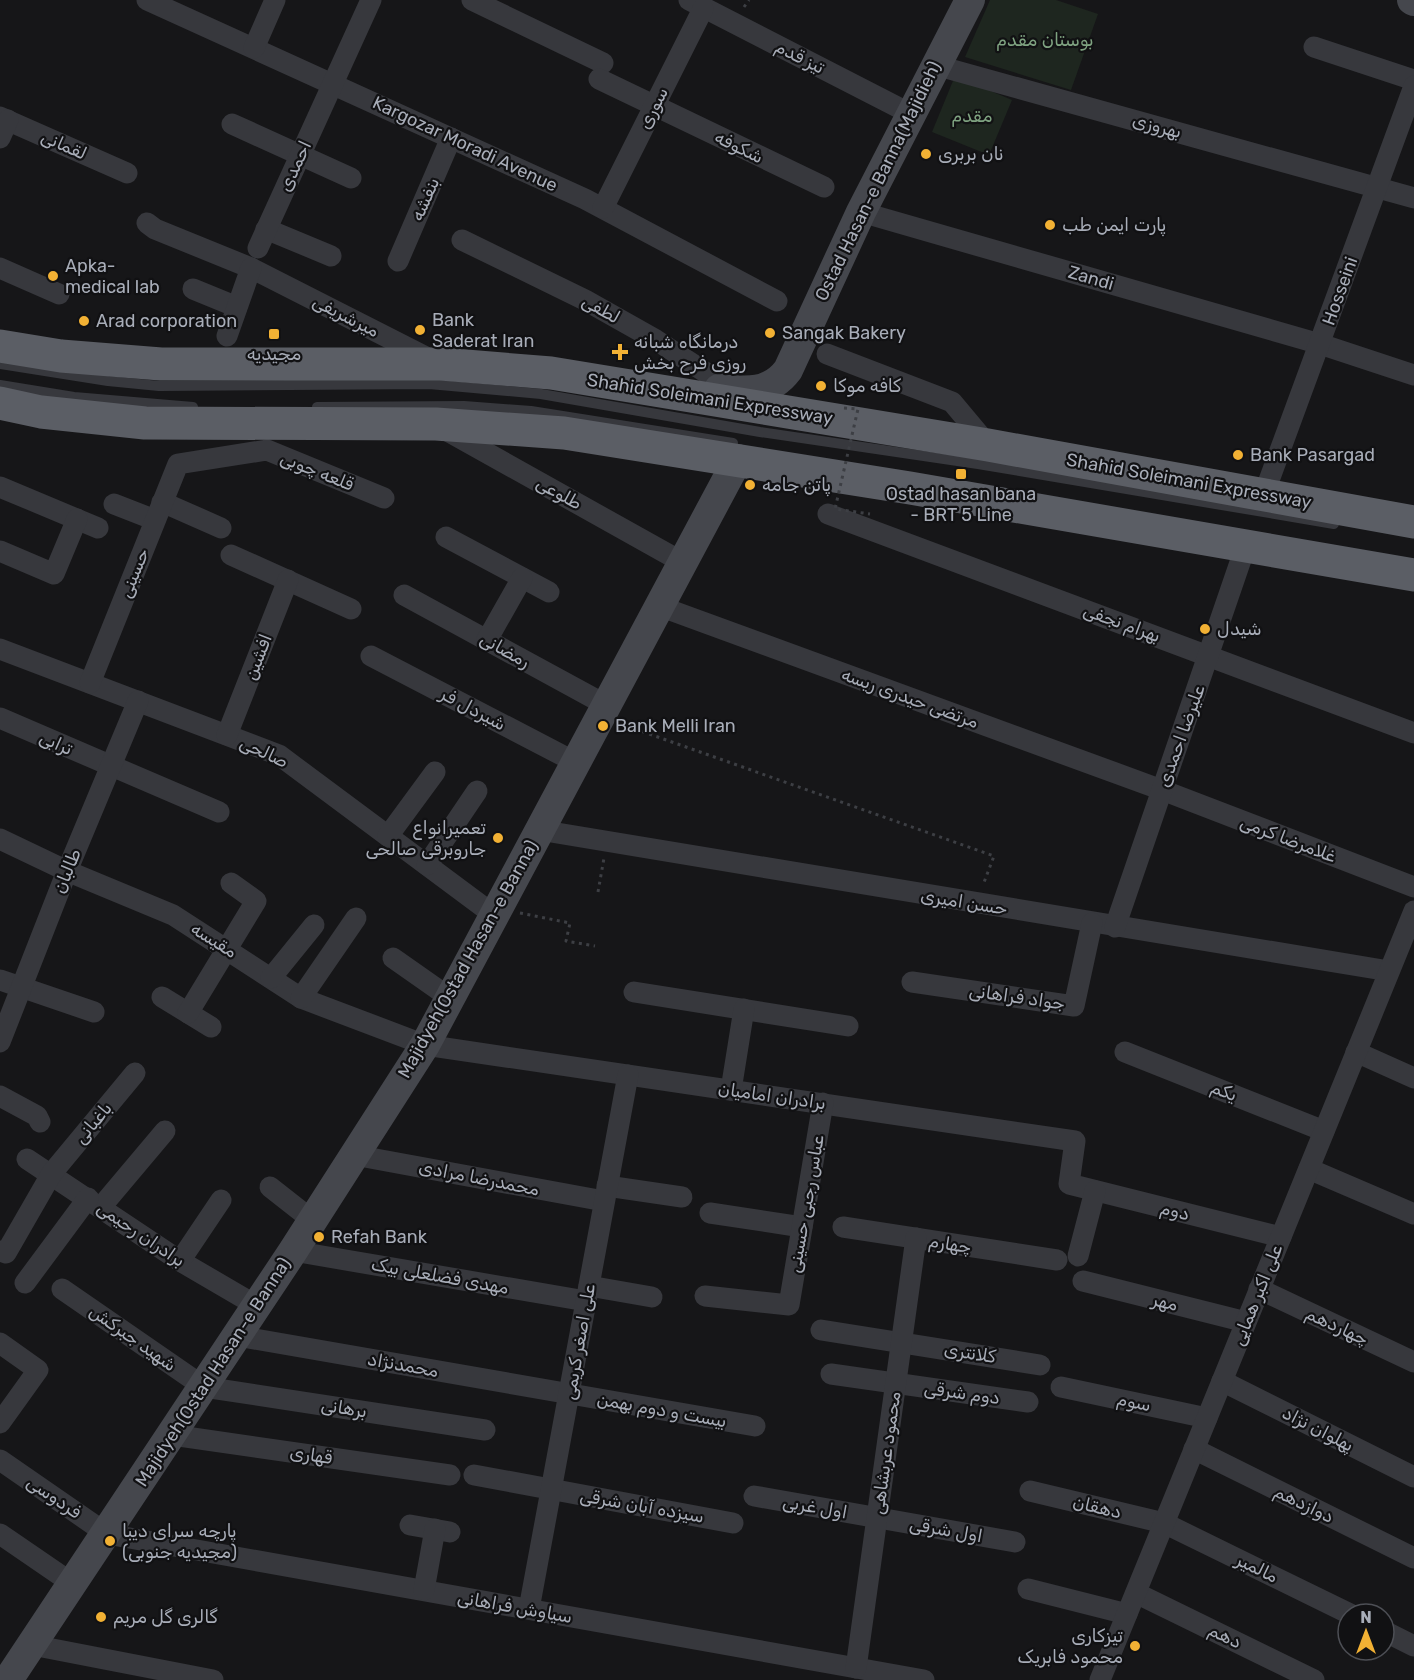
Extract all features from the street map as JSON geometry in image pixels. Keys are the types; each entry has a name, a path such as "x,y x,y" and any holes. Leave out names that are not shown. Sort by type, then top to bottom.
{"highway":[{"path":"0,333 61,356"},
{"name":"Shahid Soleimani Expressway","path":"0,346 61,356 218,366 441,364 551,373 988,445 1414,522"},
{"path":"0,404 145,423 436,424 564,433 739,452 1414,575"},
{"path":"0,410 41,411"}],"main road":[{"name":"Ostad Hasan-e Banna(Majidieh)","path":"551,373 746,392 768,388 781,379 788,370 861,212 970,0"},
{"name":"Majidyeh(Ostad Hasan-e Banna)","path":"14,1662 73,1584 107,1534 425,1045 739,452"}],"street":[{"path":"254,48 275,0"},
{"name":"احمدی","path":"227,336 258,248 371,0"},
{"name":"شکوفه","path":"471,0 601,71 654,106 824,188"},
{"name":"Kargozar Moradi Avenue","path":"155,2 603,208 777,301"},
{"name":"سوری","path":"603,208 654,106 696,4"},
{"name":"تیز قدم","path":"696,4 911,114"},
{"path":"1314,47 1414,80"},
{"name":"بهروزی","path":"935,65 1414,198"},
{"name":"Hosseini","path":"1264,494 1379,188 1414,86"},
{"path":"232,124 351,178"},
{"name":"لقمانی","path":"3,125 127,173"},
{"name":"بنفشه","path":"398,261 451,138"},
{"name":"Zandi","path":"861,212 1320,344 1414,375"},
{"path":"147,224 155,229 258,248 331,256"},
{"name":"لطفی","path":"462,240 585,300 656,340 734,391"},
{"name":"میرشریفی","path":"258,248 441,364"},
{"path":"0,268 59,294"},
{"path":"193,289 237,306"},
{"path":"827,354 952,402 988,445"},
{"name":"طلوعی","path":"436,424 682,562"},
{"name":"قلعه چوبی","path":"178,464 267,450 384,498"},
{"name":"حسینی","path":"90,684 178,464"},
{"path":"0,487 98,528"},
{"path":"114,504 159,511 221,528"},
{"name":"بهرام نجفی","path":"828,514 1414,733"},
{"path":"0,551 54,573 77,519"},
{"path":"446,537 549,592"},
{"name":"علیرضا احمدی","path":"1115,927 1246,545"},
{"path":"231,555 351,609"},
{"path":"487,640 522,578"},
{"name":"افشین","path":"227,735 288,580"},
{"name":"رمضانی","path":"404,595 487,640 603,711"},
{"name":"مرتضی حیدری ریسه","path":"659,606 1162,790"},
{"name":"صالحی","path":"0,649 279,755 427,865 496,912"},
{"name":"شیردل فر","path":"371,656 575,762"},
{"name":"طالبان","path":"0,1042 67,871 138,701"},
{"name":"ترابی","path":"0,718 111,768 219,812"},
{"path":"388,836 435,771"},
{"name":"غلامرضا کرمی","path":"1162,790 1414,887"},
{"path":"427,865 477,791"},
{"name":"حسن امیری","path":"539,830 1389,971"},
{"name":"مقیسه","path":"0,839 67,871 173,915 302,998 425,1045"},
{"path":"188,1013 256,901 231,883"},
{"name":"علی اکبر همایی","path":"1101,1680 1389,971 1408,944 1414,911"},
{"path":"302,998 356,918"},
{"name":"جواد فراهانی","path":"912,982 1074,1006 1092,923"},
{"path":"271,978 314,925"},
{"path":"393,958 450,998"},
{"path":"0,980 94,1012"},
{"path":"634,992 848,1026"},
{"path":"162,997 211,1027"},
{"path":"731,1090 744,1009"},
{"name":"برادران امامیان","path":"425,1045 1075,1141 1069,1184"},
{"name":"یکم","path":"1125,1052 1324,1131"},
{"path":"1356,1052 1414,1078"},
{"name":"باغبانی","path":"0,1251 6,1252 52,1173 135,1073"},
{"name":"علی اصغر کریمی","path":"529,1609 628,1075"},
{"path":"0,1096 37,1116 40,1122"},
{"name":"عباس رجبی حسینی","path":"705,1296 789,1305 823,1103"},
{"path":"25,1283 94,1203 165,1131"},
{"name":"محمدرضا مرادی","path":"354,1155 606,1194 682,1197"},
{"name":"برادران رحیمی","path":"27,1159 52,1173 180,1261 257,1306"},
{"path":"1309,1169 1414,1214"},
{"name":"دوم","path":"1069,1184 1281,1237"},
{"path":"270,1187 312,1220"},
{"path":"1078,1256 1095,1191"},
{"path":"180,1261 221,1200"},
{"path":"710,1212 802,1227"},
{"name":"چهارم","path":"843,1227 1058,1260"},
{"name":"محمود عربشاهی","path":"856,1668 916,1238"},
{"name":"مهدی فضلعلی بیک","path":"293,1251 588,1294 652,1297"},
{"name":"مهر","path":"1083,1281 1246,1322"},
{"name":"شهید جبرکش","path":"62,1289 204,1387"},
{"name":"چهاردهم","path":"1259,1289 1414,1362"},
{"name":"کلانتری","path":"820,1330 1040,1365"},
{"name":"محمدنژاد","path":"237,1336 569,1394"},
{"path":"0,1343 38,1370 0,1423"},
{"name":"دوم شرقی","path":"831,1374 1028,1402"},
{"name":"پهلوان نژاد","path":"1222,1381 1414,1477"},
{"name":"برهانی","path":"204,1387 484,1430"},
{"name":"سوم","path":"1061,1387 1207,1418"},
{"name":"بیست و دوم بهمن","path":"569,1394 755,1426"},
{"name":"قهاری","path":"172,1435 450,1475"},
{"name":"دوازدهم","path":"1194,1449 1414,1558"},
{"name":"فردوسی","path":"0,1460 107,1534"},
{"name":"سیزده آبان شرقی","path":"474,1475 734,1523"},
{"name":"دهقان","path":"1030,1491 1164,1523"},
{"name":"اول غربی","path":"754,1496 877,1519"},
{"name":"اول شرقی","path":"877,1519 1015,1542"},
{"name":"مالمیر","path":"1164,1523 1336,1607"},
{"path":"410,1525 442,1530 424,1590"},
{"path":"0,1534 73,1584"},
{"name":"سیاوش فراهانی","path":"107,1534 924,1680"},
{"path":"1028,1589 1127,1614"},
{"name":"دهم","path":"1136,1593 1314,1680"},
{"path":"1396,1637 1414,1646"},
{"path":"14,1662 213,1680"}],"lane":[{"path":"0,364 108,381 159,386 429,384 541,394 771,434 978,464 1344,526"},
{"path":"0,385 74,398 209,408"},
{"path":"310,407 464,406 531,411 739,452"}],"path":[{"path":"844,408 858,410 835,509 870,514"},
{"path":"603,711 994,856 976,904"},
{"path":"598,892 606,842"},
{"path":"496,912 570,923 566,941 596,946"}],"green space":[{"name":"بوستان مقدم","path":"990,0 1056,0 1098,14 1071,90 965,57"},
{"name":"مقدم","path":"955,76 1012,100 989,155 932,132"}],"place":[{"name":"نان بربری","path":"926,154"},
{"name":"پارت ایمن طب","path":"1050,225"},
{"name":"Apka- medical lab","path":"53,276"},
{"name":"Arad corporation","path":"84,321"},
{"name":"Bank Saderat Iran","path":"420,330"},
{"name":"Sangak Bakery","path":"770,333"},
{"name":"مجیدیه","path":"274,334"},
{"name":"درمانگاه شبانه روزی فرح بخش","path":"620,352"},
{"name":"کافه موکا","path":"821,386"},
{"name":"Bank Pasargad","path":"1238,455"},
{"name":"Ostad hasan bana - BRT 5 Line","path":"961,474"},
{"name":"پاتن جامه","path":"750,485"},
{"name":"شیدل","path":"1205,629"},
{"name":"Bank Melli Iran","path":"603,726"},
{"name":"تعمیرانواع جاروبرقی صالحی","path":"498,838"},
{"name":"Refah Bank","path":"319,1237"},
{"name":"پارچه سرای دیبا (مجیدیه جنوبی)","path":"110,1541"},
{"name":"گالری گل مریم","path":"101,1617"},
{"name":"تیزکاری محمود فابریک","path":"1135,1646"}]}
